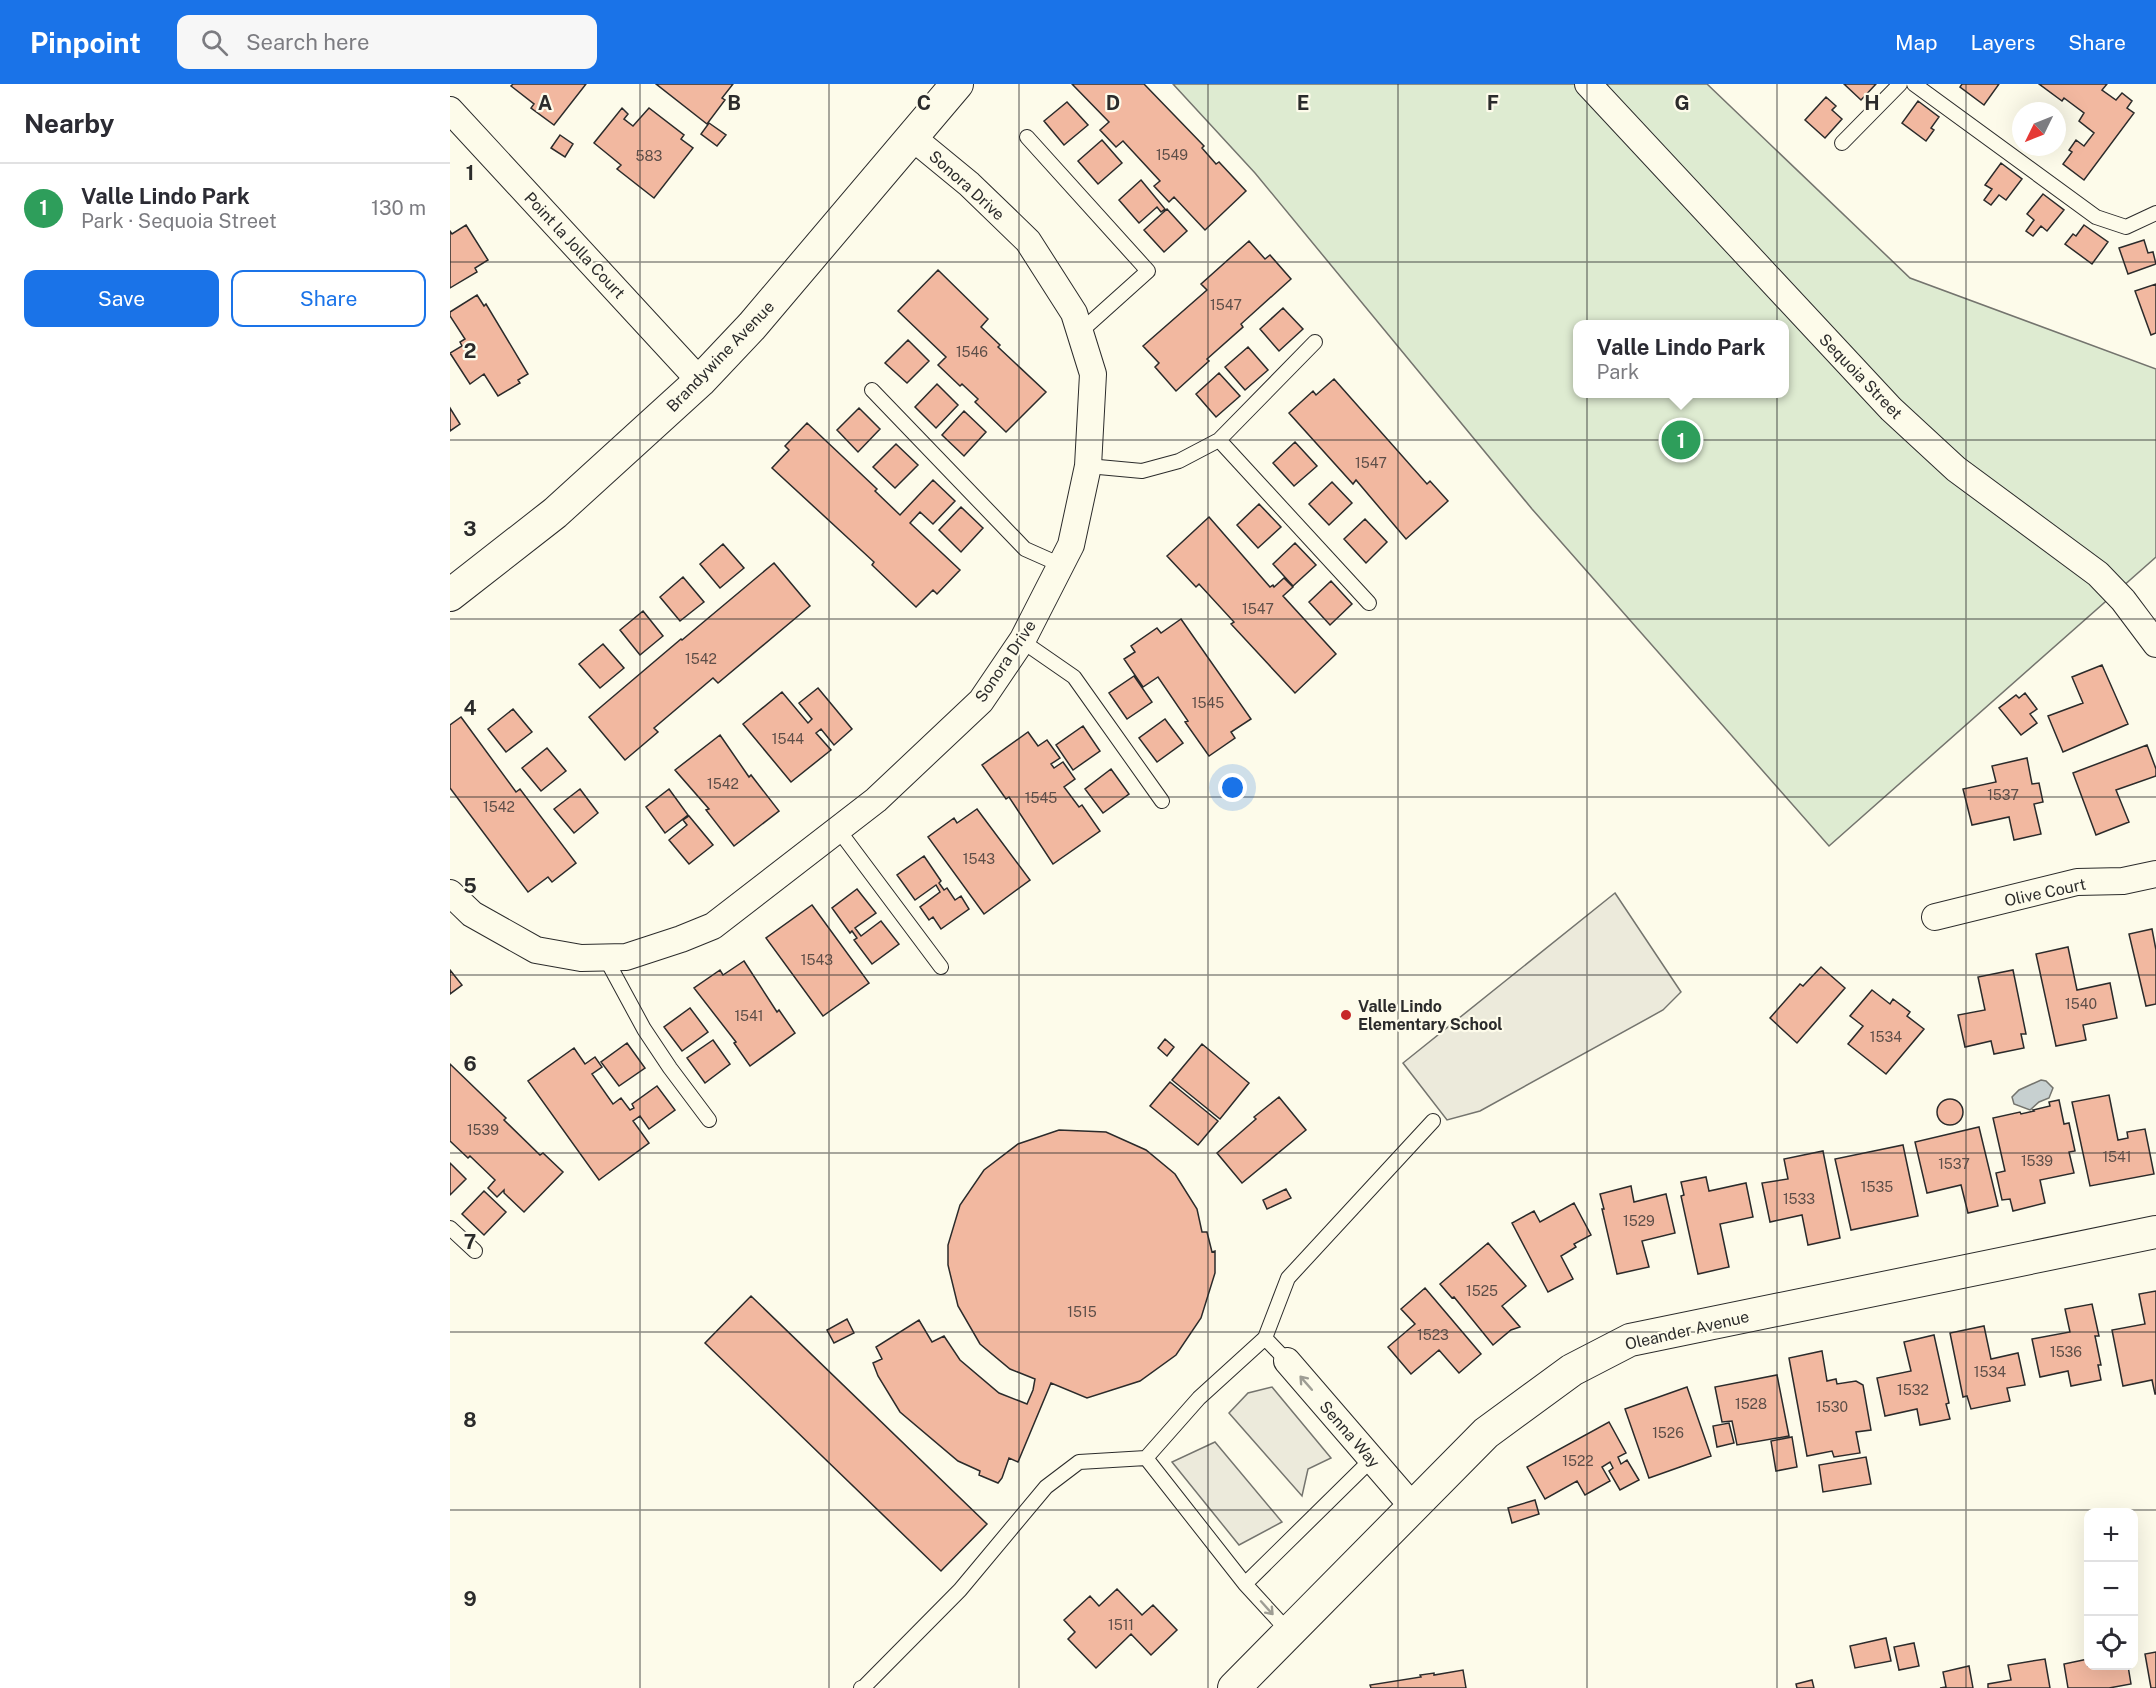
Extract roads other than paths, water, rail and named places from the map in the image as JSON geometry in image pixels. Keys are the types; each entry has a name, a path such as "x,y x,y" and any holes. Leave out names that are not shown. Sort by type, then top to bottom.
{"street":[{"name":"Brandywine Avenue","path":"450,596 555,513 700,381 752,326 957,84"},
{"name":"Sequoia Street","path":"1588,84 1891,409 1956,469 2098,574 2123,600 2156,644"},
{"name":"Point la Jolla Court","path":"450,110 700,381"},
{"name":"Sonora Drive","path":"450,893 472,915 536,950 581,958 626,957 713,926 876,800 981,700 1022,641 1071,545 1088,466 1094,374 1074,313 1028,241 969,184 913,138"},
{"name":"Olive Court","path":"1935,916 2077,882 2123,881 2156,874"},
{"name":"Oleander Avenue","path":"1234,1688 1486,1433 1572,1370 1630,1340 2156,1232"},
{"name":"Senna Way","path":"1287,1361 1413,1507"}],"lane":[{"path":"1842,143 1900,84"},
{"path":"1914,84 2096,217 2126,227 2156,213"},
{"path":"1027,136 1148,271 1080,332"},
{"path":"1088,466 1142,471 1179,460 1219,440 1316,342"},
{"path":"872,390 1025,549 1061,565"},
{"path":"1219,440 1370,603"},
{"path":"1022,641 1074,677 1162,801"},
{"path":"837,828 941,967"},
{"path":"605,957 645,1029 670,1068 709,1120"},
{"path":"861,1688 960,1590 1046,1486 1079,1462 1146,1458 1199,1398 1265,1338 1288,1278 1433,1121"},
{"path":"450,1228 475,1251"},
{"path":"1265,1338 1287,1361"},
{"path":"1146,1458 1245,1584 1289,1632"},
{"path":"1245,1584 1372,1459"}],"place":[{"name":"Valle Lindo Park","path":"1681,440"},
{"name":"Valle Lindo Elementary School","path":"1346,1015"}]}
